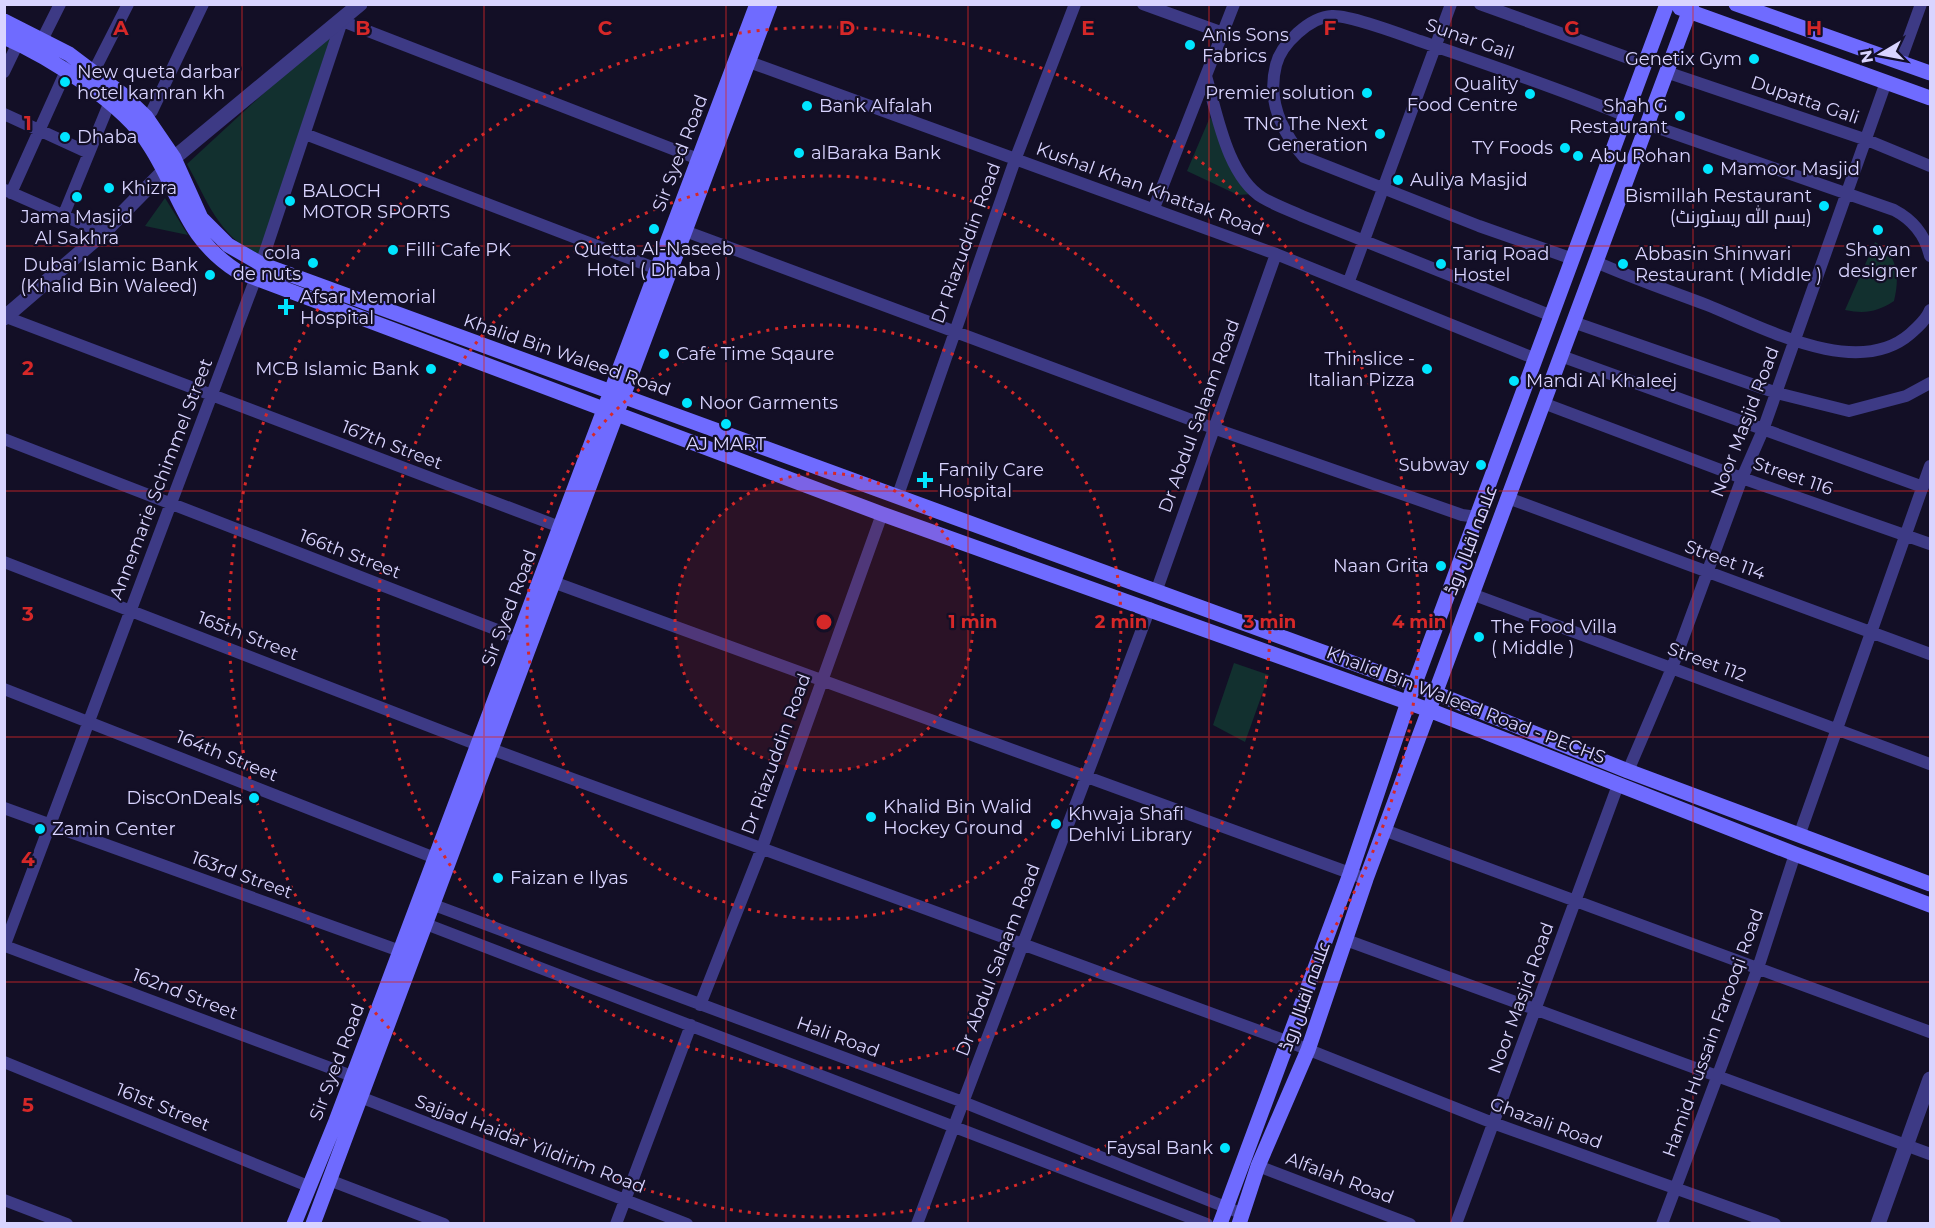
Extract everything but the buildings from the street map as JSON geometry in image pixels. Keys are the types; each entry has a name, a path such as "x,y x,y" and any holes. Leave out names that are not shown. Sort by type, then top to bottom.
{"main road":[{"name":"Sir Syed Road","path":"663,271 685,231 705,161 757,4"},
{"name":"Sir Syed Road","path":"496,714 518,638 557,554 624,395 663,271 705,161 749,62 770,4"},
{"name":"علامہ اقبال روڈ","path":"1220,1224 1350,874 1414,685 1669,4"},
{"path":"1669,4 1690,8 1930,98"},
{"path":"1736,4 1930,74"},
{"name":"علامہ اقبال روڈ","path":"1241,1219 1258,1166 1308,1050 1366,879 1690,8"},
{"name":"Khalid Bin Waleed Road","path":"4,21 43,38 94,71 146,117 174,158 201,218 228,245 261,264 469,342 586,381 898,495"},
{"name":"Khalid Bin Waleed Road","path":"11,40 66,71 109,104 144,137 164,171 184,216 204,244 218,259 254,279 882,514"},
{"path":"579,400 585,394 586,381"},
{"path":"616,414 627,407 624,395"},
{"name":"Sir Syed Road","path":"294,1224 308,1186 342,1123 360,1097 418,922 496,714 553,582 560,527 616,414"},
{"name":"Khalid Bin Waleed Road - PECHS","path":"898,495 1156,592 1414,685 1628,771 1930,884"},
{"name":"Khalid Bin Waleed Road - PECHS","path":"882,514 1408,702 1795,855 1930,905"},
{"name":"Sir Syed Road","path":"426,902 435,858 484,747"},
{"name":"Sir Syed Road","path":"313,1224 329,1180 352,1076 400,951 418,922"}],"street":[{"path":"43,38 60,4"},
{"path":"94,71 128,4"},
{"path":"146,117 152,111 203,4"},
{"path":"174,158 360,4"},
{"name":"Dr Riazuddin Road","path":"898,495 954,329 1075,4"},
{"path":"1143,4 1223,33"},
{"path":"1349,281 1451,4"},
{"path":"1480,4 1645,64"},
{"path":"1900,62 1921,4"},
{"path":"1154,208 1234,5"},
{"name":"Sunar Gail","path":"1573,259 1304,157 1290,141 1280,122 1273,80 1276,62 1296,35 1313,21 1332,16 1384,28 1626,116"},
{"path":"342,21 705,161"},
{"name":"Annemarie Schimmel Street","path":"5,946 261,264 342,21"},
{"path":"4,72 11,40"},
{"name":"Kushal Khan Khattak Road","path":"749,62 1349,281 1536,359"},
{"path":"66,71 8,191 103,233"},
{"name":"Dupatta Gali","path":"1666,72 1867,140 1930,166"},
{"path":"1206,76 1223,137 1238,170 1261,197 1552,316"},
{"name":"Noor Masjid Road","path":"1628,771 1672,668 1742,478 1777,393 1886,82"},
{"path":"64,214 109,104"},
{"path":"4,114 89,153"},
{"path":"1647,124 1894,210 1909,218 1920,231 1930,256"},
{"path":"305,134 663,271"},
{"path":"5,317 103,233 164,171"},
{"path":"685,231 954,329 1213,428 1476,517"},
{"name":"Dr Abdul Salaam Road","path":"1156,592 1276,254"},
{"path":"1596,262 1795,340 1838,352 1869,352 1888,348 1902,341 1918,327 1930,310"},
{"name":"167th Street","path":"5,317 560,527"},
{"path":"1573,322 1777,393 1849,411 1906,396 1930,383"},
{"path":"1561,356 1923,487"},
{"name":"Street 116","path":"1543,403 1742,478 1930,544"},
{"name":"166th Street","path":"4,439 518,638"},
{"path":"1799,836 1930,466"},
{"name":"Street 114","path":"1508,498 1930,654"},
{"name":"Dr Riazuddin Road","path":"688,1024 762,848 882,514"},
{"name":"165th Street","path":"4,562 484,747 1023,945"},
{"path":"553,582 1366,879"},
{"name":"Street 112","path":"1472,594 1930,764"},
{"name":"Dr Abdul Salaam Road","path":"920,1223 954,1126 1150,608"},
{"name":"164th Street","path":"4,689 435,858"},
{"name":"Noor Masjid Road","path":"1456,1224 1618,785"},
{"name":"163rd Street","path":"4,808 400,951"},
{"path":"1384,830 1930,1032"},
{"name":"Hamid Hussain Farooqi Road","path":"1662,1224 1758,968 1795,855"},
{"name":"Hali Road","path":"426,902 963,1102 1225,1208 1241,1219"},
{"path":"418,922 1207,1224"},
{"path":"1346,940 1930,1154"},
{"name":"Ghazali Road","path":"1023,945 1288,1042 1493,1124 1775,1224"},
{"name":"162nd Street","path":"5,946 352,1076"},
{"path":"705,1031 714,1010"},
{"path":"616,1224 688,1024"},
{"name":"161st Street","path":"4,1062 308,1186"},
{"path":"1878,1224 1930,1079"},
{"name":"Sajjad Haidar Yildirim Road","path":"360,1097 687,1224"},
{"name":"Alfalah Road","path":"1258,1166 1410,1224"},
{"path":"329,1180 444,1224"},
{"path":"4,1200 67,1224"}],"green space":[{"path":"342,21 264,258 249,250 226,230 209,206 187,164"},
{"path":"1210,117 1254,194 1238,195 1187,171"},
{"path":"165,198 188,235 145,226"},
{"path":"1875,242 1889,253 1893,260 1897,275 1894,301 1871,311 1845,310"},
{"path":"1234,663 1269,675 1245,742 1213,725"}],"place":[{"name":"Anis Sons Fabrics","path":"1190,45"},
{"name":"Genetix Gym","path":"1754,59"},
{"name":"New queta darbar hotel kamran kh","path":"65,82"},
{"name":"Premier solution","path":"1367,93"},
{"name":"Quality Food Centre","path":"1530,94"},
{"name":"Bank Alfalah","path":"807,106"},
{"name":"Shah G Restaurant","path":"1680,116"},
{"name":"TNG The Next Generation","path":"1380,134"},
{"name":"Dhaba","path":"65,137"},
{"name":"TY Foods","path":"1565,148"},
{"name":"alBaraka Bank","path":"799,153"},
{"name":"Abu Rohan","path":"1578,156"},
{"name":"Mamoor Masjid","path":"1708,169"},
{"name":"Auliya Masjid","path":"1398,180"},
{"name":"Khizra","path":"109,188"},
{"name":"Jama Masjid Al Sakhra","path":"77,197"},
{"name":"BALOCH MOTOR SPORTS","path":"290,201"},
{"name":"Bismillah Restaurant (بسم الله ریسٹورنٹ)","path":"1824,206"},
{"name":"Quetta Al-Naseeb Hotel ( Dhaba )","path":"654,229"},
{"name":"Shayan designer","path":"1878,230"},
{"name":"Filli Cafe PK","path":"393,250"},
{"name":"cola de nuts","path":"313,263"},
{"name":"Tariq Road Hostel","path":"1441,264"},
{"name":"Abbasin Shinwari Restaurant ( Middle )","path":"1623,264"},
{"name":"Dubai Islamic Bank (Khalid Bin Waleed)","path":"210,275"},
{"name":"Afsar Memorial Hospital","path":"286,307"},
{"name":"Cafe Time Sqaure","path":"664,354"},
{"name":"MCB Islamic Bank","path":"431,369"},
{"name":"Thinslice - Italian Pizza","path":"1427,369"},
{"name":"Mandi Al Khaleej","path":"1514,381"},
{"name":"Noor Garments","path":"687,403"},
{"name":"AJ MART","path":"726,424"},
{"name":"Subway","path":"1481,465"},
{"name":"Family Care Hospital","path":"925,480"},
{"name":"Naan Grita","path":"1441,566"},
{"name":"The Food Villa ( Middle )","path":"1479,637"},
{"name":"DiscOnDeals","path":"254,798"},
{"name":"Khalid Bin Walid Hockey Ground","path":"871,817"},
{"name":"Khwaja Shafi Dehlvi Library","path":"1056,824"},
{"name":"Zamin Center","path":"40,829"},
{"name":"Faizan e Ilyas","path":"498,878"},
{"name":"Faysal Bank","path":"1225,1148"}]}
